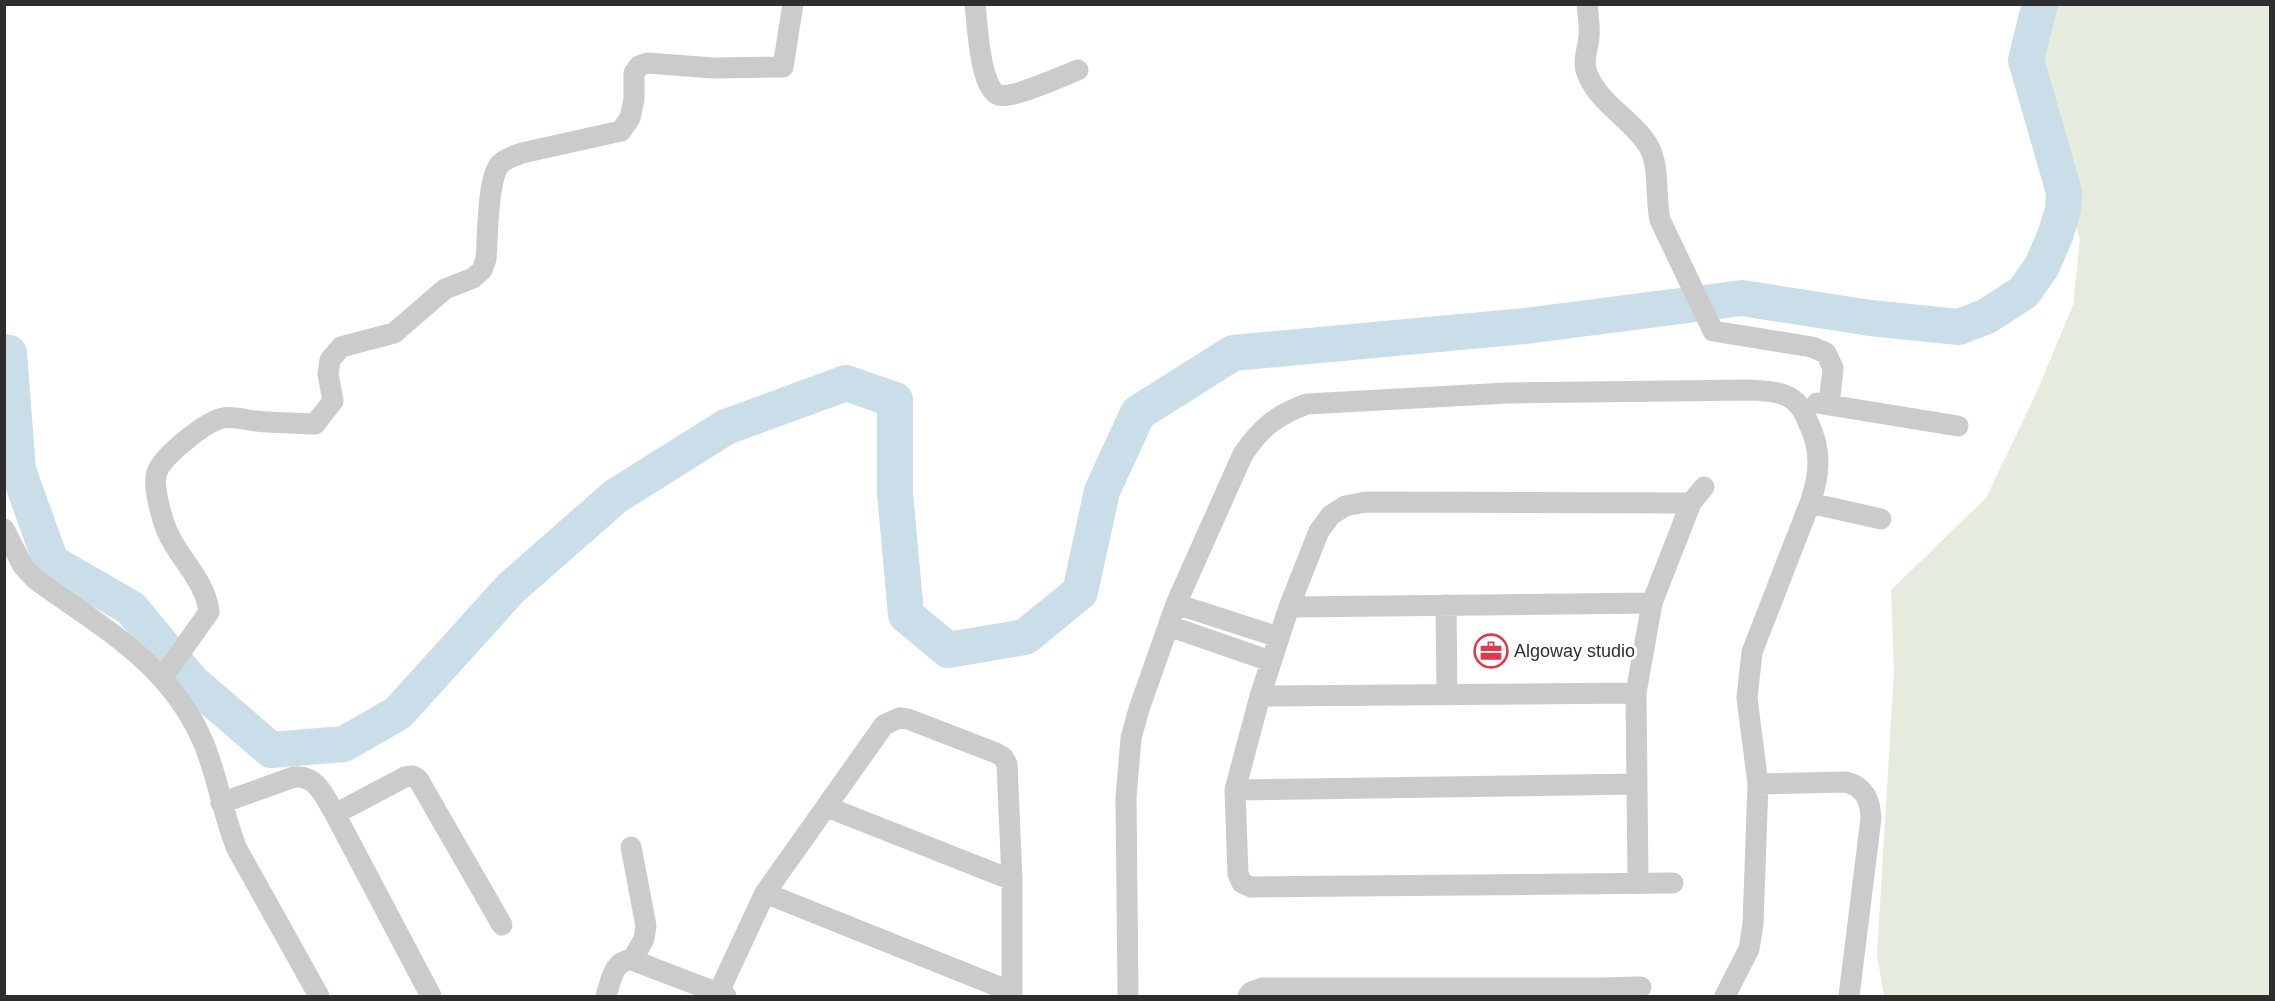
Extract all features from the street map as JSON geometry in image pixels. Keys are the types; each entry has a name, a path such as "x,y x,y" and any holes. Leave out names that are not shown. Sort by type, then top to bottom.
{"street":[{"path":"167,672 209,612 198,581 168,532 156,488 157,473 178,446 203,427 223,418 315,424 333,401 328,374 330,360 341,346 394,333 445,289 473,278 482,270 486,259 491,188 499,165 509,157 522,153 621,131 630,118 634,99 634,73 639,66 646,63 713,68 783,67 793,4"},
{"path":"975,4 985,77 993,93 1000,96 1018,92 1078,69"},
{"path":"1587,4 1589,36 1586,72 1597,91 1649,147 1657,174 1656,200 1660,220 1713,332 1812,347 1826,353 1833,368 1829,405"},
{"path":"1128,996 1126,798 1130,747 1139,709 1176,604 1243,454 1255,437 1272,420 1307,404 1507,393 1751,390 1958,426"},
{"path":"1725,996 1749,949 1756,876 1758,784 1747,698 1752,652 1810,503 1817,481 1819,464 1817,446 1804,412 1793,399"},
{"path":"1638,882 1636,693 1652,603 1697,495 1366,502 1345,506 1330,515 1319,531 1278,637 1235,790 1238,874 1242,883 1251,887 1673,883"},
{"path":"1810,503 1881,519"},
{"path":"4,529 23,566 35,579 144,658 167,672 204,746 237,849 319,996"},
{"path":"1289,607 1652,603"},
{"path":"1176,604 1278,637"},
{"path":"1446,605 1447,694"},
{"path":"1169,626 1270,661"},
{"path":"1260,696 1636,693"},
{"path":"606,996 616,967 622,961 632,960 720,995 765,893 884,725 892,720 908,719 1003,757 1008,771 1012,880 1012,994 765,893"},
{"path":"221,803 294,777 303,776 311,779 318,786 335,814 431,996"},
{"path":"335,814 405,777 413,776 418,779 502,925"},
{"path":"1758,784 1846,782 1856,785 1868,798 1871,818 1849,996"},
{"path":"1235,790 1636,784"},
{"path":"827,807 1012,880"},
{"path":"631,847 646,926 644,939 632,960"},
{"path":"1248,996 1262,987 1599,992 1641,987"}],"shaded area":[{"path":"2040,5 2270,5 2270,996 1884,996 1877,955 1894,671 1891,590 1986,498 2035,396 2073,305 2080,239 2026,60"}],"waterway":[{"path":"4,352 9,353 18,470 51,562 131,608 192,682 271,750 344,744 398,713 511,588 616,496 726,427 846,383 895,400 895,493 906,615 948,650 1025,637 1080,592 1102,491 1138,413 1233,353 1526,326 1742,298 1870,318 1959,327 1987,316 2024,292 2042,266 2063,210 2064,192 2026,60 2040,4"}],"place":[{"name":"Algoway studio","path":"1491,651"}]}
